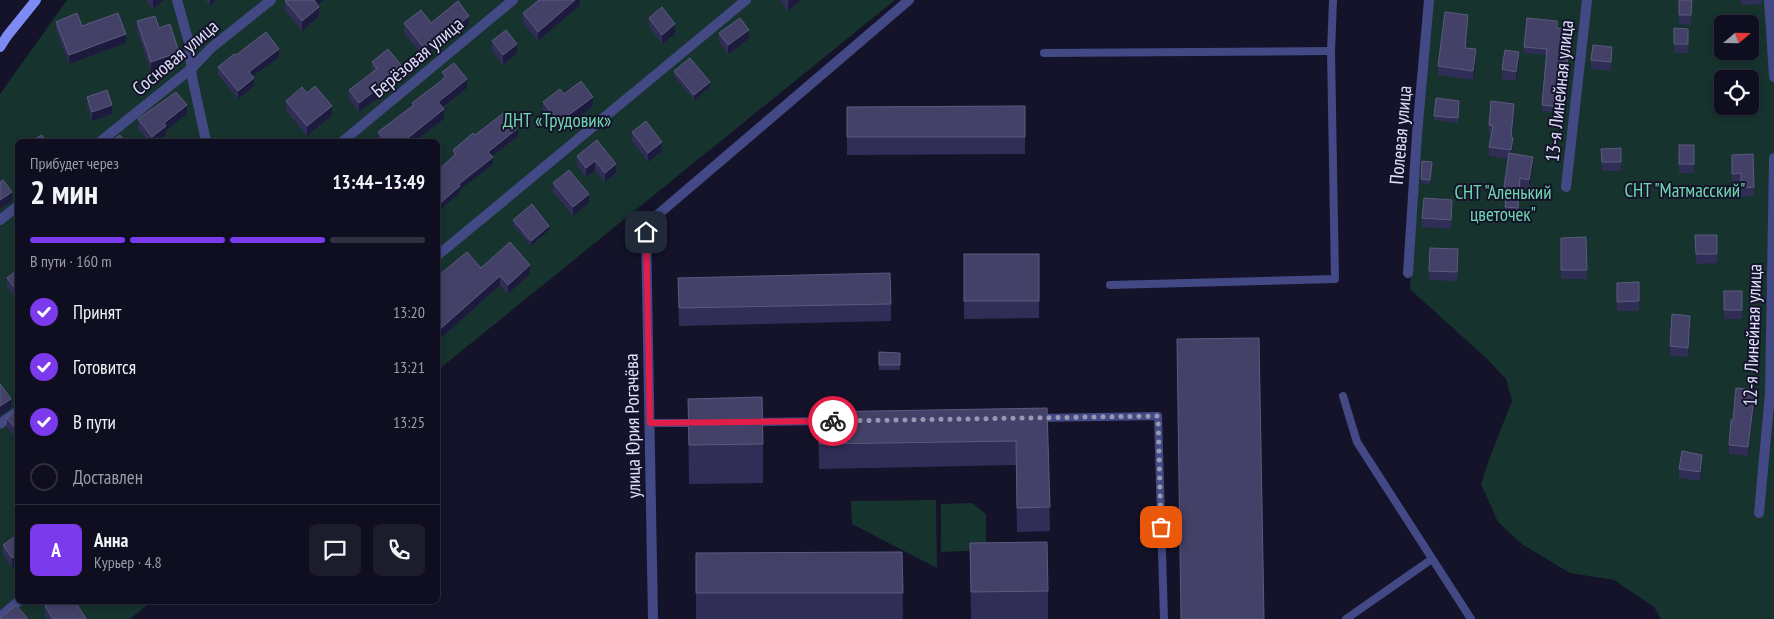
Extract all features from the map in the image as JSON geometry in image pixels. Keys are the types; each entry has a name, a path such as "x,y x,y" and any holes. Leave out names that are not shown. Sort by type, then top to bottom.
{"main road":[{"path":"0,47 36,0"}],"street":[{"path":"178,0 189,43 206,139"},
{"name":"Сосновая улица","path":"103,139 192,68 211,48 271,0"},
{"name":"Берёзовая улица","path":"345,139 513,0"},
{"path":"440,253 746,0"},
{"name":"улица Юрия Рогачёва","path":"653,619 646,232 655,217 909,0"},
{"name":"Полевая улица","path":"1408,273 1417,134 1429,0"},
{"name":"13-я Линейная улица","path":"1566,187 1587,0"},
{"path":"1769,0 1774,78"},
{"name":"12-я Линейная улица","path":"1759,513 1770,392 1774,158"},
{"path":"0,220 15,208"},
{"path":"0,424 15,412"},
{"path":"0,617 15,604"}],"lane":[{"path":"1110,285 1335,279 1331,50 1333,0"},
{"path":"1044,53 1331,50"},
{"path":"1344,396 1357,442 1471,619"},
{"path":"1028,418 1158,416 1164,619"},
{"path":"749,422 839,421"},
{"path":"650,423 710,422"},
{"path":"1346,619 1432,559"}],"green space":[{"name":"ДНТ «Трудовик»","path":"67,0 895,0 440,368 440,139 15,139 15,604 148,604 130,619 0,619 0,94"},
{"path":"1428,0 1774,0 1774,619 1661,619 1654,607 1614,580 1570,573 1523,545 1498,522 1481,484 1512,401 1506,379 1487,359 1410,289"},
{"path":"936,500 937,568 852,524 851,501"},
{"path":"972,503 986,514 986,550 941,552 941,504"}],"building":[{"path":"286,0 314,0 319,7 302,21"},
{"path":"539,0 575,0 538,32 523,13"},
{"path":"1679,0 1692,0 1691,15 1679,15"},
{"path":"458,1 469,16 458,25 455,22 424,48 404,23 421,10 431,23"},
{"path":"662,7 675,24 662,35 649,18"},
{"path":"1445,12 1468,15 1465,48 1476,49 1473,71 1438,66"},
{"path":"77,13 82,26 118,13 126,34 69,55 56,22"},
{"path":"155,16 159,28 170,24 179,52 151,62 137,21"},
{"path":"740,18 749,30 728,45 719,33"},
{"path":"1527,18 1557,21 1557,28 1571,29 1566,88 1563,87 1561,107 1542,105 1547,49 1524,47"},
{"path":"1674,28 1688,29 1688,44 1674,44"},
{"path":"506,30 517,44 503,55 492,41"},
{"path":"266,32 279,49 249,72 254,78 238,91 218,67"},
{"path":"1593,45 1612,47 1611,62 1591,60"},
{"path":"388,49 401,65 379,83 381,86 359,103 349,90 377,69 372,62"},
{"path":"1505,50 1519,52 1516,72 1502,69"},
{"path":"690,58 710,82 694,95 674,71"},
{"path":"454,63 467,79 438,102 444,109 406,139 383,139 378,132 414,105 412,103 446,77 442,72"},
{"path":"581,81 593,97 559,122 543,102 560,89 564,94"},
{"path":"315,86 332,106 307,126 286,101 302,87 307,93"},
{"path":"107,90 112,105 92,112 87,97"},
{"path":"176,92 187,105 164,123 166,126 152,137 138,119"},
{"path":"1436,98 1459,101 1458,118 1434,116"},
{"path":"1491,101 1514,104 1511,150 1489,147 1493,126 1489,125"},
{"path":"1025,106 1025,137 847,137 847,107"},
{"path":"505,112 518,128 488,152 493,157 459,184 460,186 440,203 440,168 456,154 453,150 473,133 475,135"},
{"path":"646,121 662,142 648,153 632,132"},
{"path":"42,135 45,139 35,139"},
{"path":"120,135 123,139 114,139"},
{"path":"597,140 616,164 605,173 595,161 586,168 577,156"},
{"path":"1679,145 1694,145 1694,164 1679,164"},
{"path":"1621,148 1621,162 1602,162 1601,149"},
{"path":"1509,153 1533,157 1529,180 1520,178 1518,208 1505,207 1507,188 1504,187"},
{"path":"1753,154 1754,187 1741,188 1741,173 1732,174 1732,155"},
{"path":"1422,161 1432,162 1430,180 1421,179"},
{"path":"569,170 589,194 573,207 553,183"},
{"path":"3,180 12,192 0,200 0,182"},
{"path":"1424,198 1452,200 1451,220 1422,218"},
{"path":"532,204 549,226 531,241 513,220"},
{"path":"1695,235 1717,235 1717,254 1696,254"},
{"path":"1586,237 1587,270 1561,270 1561,238"},
{"path":"510,242 530,265 508,285 500,276 440,329 440,274 467,252 481,268"},
{"path":"1430,248 1458,249 1457,272 1429,271"},
{"path":"964,254 1039,254 1039,301 964,301"},
{"path":"15,271 15,288 7,278"},
{"path":"890,273 891,304 679,308 678,278"},
{"path":"1639,282 1639,301 1617,302 1617,283"},
{"path":"1724,291 1742,291 1742,310 1724,310"},
{"path":"1672,314 1690,316 1688,348 1670,346"},
{"path":"1259,338 1264,619 1181,619 1177,339"},
{"path":"879,352 900,353 900,365 879,365"},
{"path":"0,384 11,399 0,406"},
{"path":"1736,388 1755,390 1748,447 1729,445"},
{"path":"762,397 763,444 689,445 688,399"},
{"path":"1047,408 1050,507 1017,508 1016,441 819,444 818,412"},
{"path":"15,411 15,428 7,418"},
{"path":"1682,451 1702,455 1700,472 1679,469"},
{"path":"15,536 15,556 12,558 3,545"},
{"path":"1047,542 1048,591 971,592 970,543"},
{"path":"902,552 903,593 696,593 696,553"},
{"path":"49,604 77,604 86,619 53,619 45,606"},
{"path":"16,605 28,619 0,619 0,618"}],"way so far":[{"path":"833,421 1158,416 1161,527"}],"route":[{"path":"646,232 650,423 833,421"}],"park label":[{"name":"СНТ \"Матмасский\"","path":"1685,190"},
{"name":"СНТ \"Аленький цветочек\"","path":"1503,203"}]}
